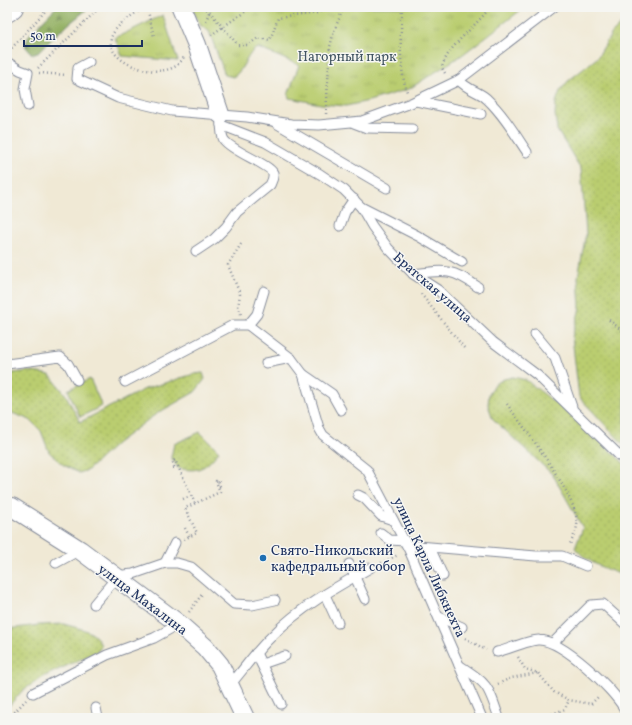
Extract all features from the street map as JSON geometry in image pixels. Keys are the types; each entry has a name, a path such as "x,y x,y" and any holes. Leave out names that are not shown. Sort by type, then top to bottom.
{"main road":[{"path":"7,11 12,7"}],"street":[{"path":"181,7 196,45 221,120"},
{"name":"улица Махалина","path":"9,508 80,550 179,624 205,647 220,665 245,718"}],"lane":[{"path":"196,251 214,239 226,227 237,212 270,185 273,180 273,174 270,169 241,153 224,140 222,135 221,120 325,125 371,118 413,102 459,80 554,7"},
{"path":"7,62 28,73 25,89 28,106"},
{"path":"77,79 78,68 89,62"},
{"name":"Братская улица","path":"77,79 118,98 132,102 221,120 265,142 320,174 354,199 362,207 372,226 388,248 412,274 438,290 494,342 537,375 625,461"},
{"path":"459,80 467,88 487,99 508,124 527,152"},
{"path":"413,102 481,114"},
{"path":"275,122 288,132 388,188"},
{"path":"352,122 367,128 412,130"},
{"path":"340,226 345,212 354,199"},
{"path":"362,207 418,236 462,262"},
{"path":"412,274 446,270 460,275 478,288"},
{"path":"125,382 233,325 246,324 257,314 264,291"},
{"name":"улица Карла Либкнехта","path":"246,324 291,358 303,374 319,428 323,435 367,470 407,546 482,718"},
{"path":"535,334 555,358 572,409"},
{"path":"7,364 60,357 68,364 77,380"},
{"path":"266,363 291,358"},
{"path":"303,374 332,394 341,410"},
{"path":"358,495 364,498 381,516 393,520"},
{"path":"381,533 390,540 407,546 536,556 562,556 586,566"},
{"path":"165,563 175,543"},
{"path":"430,548 443,576"},
{"path":"56,563 80,550"},
{"path":"94,604 115,577 133,574 165,563 177,563 191,567 234,604 252,605 275,600"},
{"path":"349,564 365,598"},
{"path":"230,685 256,653 288,622 325,595 370,568"},
{"path":"325,595 338,623"},
{"path":"553,643 591,605 603,604 625,624"},
{"path":"439,617 462,627"},
{"path":"33,693 107,655 154,638 179,624"},
{"path":"497,652 513,648 533,640 553,643 577,659 603,684 625,710"},
{"path":"256,653 281,704"},
{"path":"262,664 286,656"},
{"path":"459,665 483,681 488,688 499,718"},
{"path":"96,708 98,718"}],"path":[{"path":"7,54 31,25 49,7"},
{"path":"77,79 63,74 33,73 100,7"},
{"path":"154,36 146,7 117,27 111,39 114,51 122,61 136,69 165,70 175,66 196,45 252,7"},
{"path":"203,7 208,10 238,45 248,45 258,38 270,40 278,18 318,13 328,7"},
{"path":"208,10 211,7"},
{"path":"325,125 330,47 334,31 344,7"},
{"path":"402,7 400,53 403,80 413,102"},
{"path":"450,85 442,68 443,62 460,40 482,20 490,7"},
{"path":"241,244 228,265 240,294 238,307 246,324"},
{"path":"417,290 465,349"},
{"path":"609,320 625,333"},
{"path":"507,404 557,474 572,505 577,525 568,548"},
{"path":"173,469 175,469 172,462 174,460 195,504"},
{"path":"185,528 189,536 197,533 185,508 220,492 216,481 218,480 220,486 222,486"},
{"path":"183,499 191,496"},
{"path":"370,568 407,546"},
{"path":"179,624 211,584"},
{"path":"443,627 485,650 497,652"},
{"path":"513,648 525,669 538,673 554,692 569,700 591,704"},
{"path":"488,688 511,678 538,673"},
{"path":"9,718 33,693"},
{"path":"552,714 565,708 569,700"},
{"path":"298,718 311,714"}],"green space":[{"path":"56,7 90,7 59,32 38,53 32,54 25,46 29,35"},
{"name":"Нагорный парк","path":"191,7 525,7 462,55 409,89 346,106 321,104 289,98 288,95 299,65 258,48 251,53 237,74 233,77 225,75 209,31 201,26"},
{"path":"163,15 178,61 122,56 115,38"},
{"path":"625,21 625,446 579,397 572,337 580,308 578,277 586,233 581,169 557,130 555,114 556,102 560,91 568,81 597,58 612,33"},
{"path":"28,371 50,375 66,395 80,422 145,389 194,374 203,373 205,379 195,392 156,414 117,443 88,470 79,473 62,464 49,452 41,431 30,420 7,411 7,374"},
{"path":"513,377 526,380 567,412 625,464 625,576 592,562 580,554 575,548 583,528 553,475 493,419 488,405 489,394 495,384 504,379"},
{"path":"90,379 102,406 80,417 68,390"},
{"path":"200,432 219,451 210,462 202,468 191,470 178,468 171,457 174,444"},
{"path":"64,624 82,629 92,634 99,641 101,647 98,651 45,676 23,690 7,708 7,629"}],"place":[{"name":"Свято-Никольский кафедральный собор","path":"263,558"}]}
